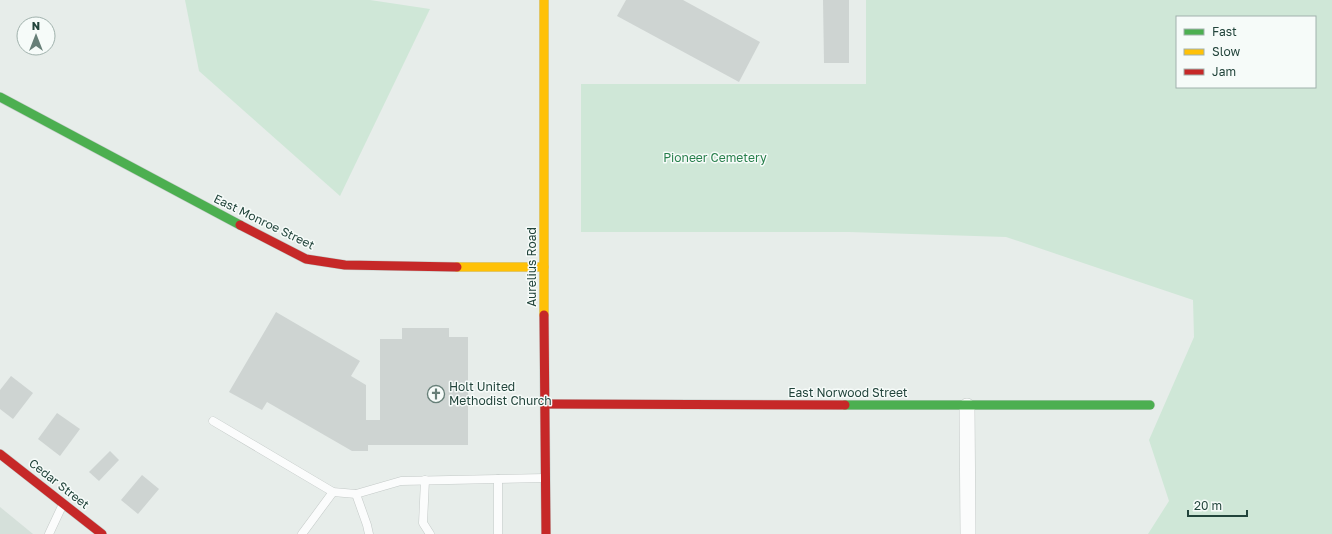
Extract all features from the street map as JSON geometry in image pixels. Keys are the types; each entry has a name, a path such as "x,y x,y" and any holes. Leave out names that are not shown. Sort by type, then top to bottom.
{"street":[{"name":"Aurelius Road","path":"544,0 546,534"},
{"name":"East Monroe Street","path":"0,97 306,259 345,265 397,267 544,267"},
{"name":"East Norwood Street","path":"546,404 967,406 1150,405"},
{"path":"967,406 968,534"},
{"name":"Cedar Street","path":"0,454 102,534"}],"lane":[{"path":"213,421 333,492 356,494 401,481 546,478"},
{"path":"498,479 498,534"},
{"path":"425,480 423,523 430,534"},
{"path":"302,534 333,492"},
{"path":"356,494 368,525 369,534"},
{"path":"49,534 63,503"}],"shaded area":[{"path":"0,507 33,534 0,534"}],"green space":[{"path":"185,0 370,0 430,9 340,196 199,71"},
{"name":"Pioneer Cemetery","path":"866,0 1332,0 1332,534 1148,534 1169,501 1149,440 1194,337 1193,300 1006,237 849,232 581,232 581,84 866,84"}],"building":[{"path":"626,0 683,0 760,42 739,82 617,16"},
{"path":"823,0 849,0 849,63 824,63"},
{"path":"276,312 360,361 351,376 366,385 366,420 380,420 380,339 402,339 402,328 449,328 449,337 468,337 468,445 368,445 368,451 352,451 267,402 262,410 229,392"},
{"path":"11,376 33,393 13,419 0,409 0,390"},
{"path":"57,413 80,429 60,456 38,439"},
{"path":"110,451 119,460 99,481 89,472"},
{"path":"142,475 159,489 138,514 121,500"}],"traffic: fast":[{"path":"0,97 240,225"},
{"path":"845,405 1150,405"}],"traffic: slow":[{"path":"544,0 544,315"},
{"path":"457,267 544,267"}],"traffic: jam":[{"path":"240,225 306,259 345,265 457,267"},
{"path":"544,315 546,534"},
{"path":"545,404 845,405"},
{"path":"0,454 102,534"}],"place":[{"name":"Holt United Methodist Church","path":"436,394"}]}
